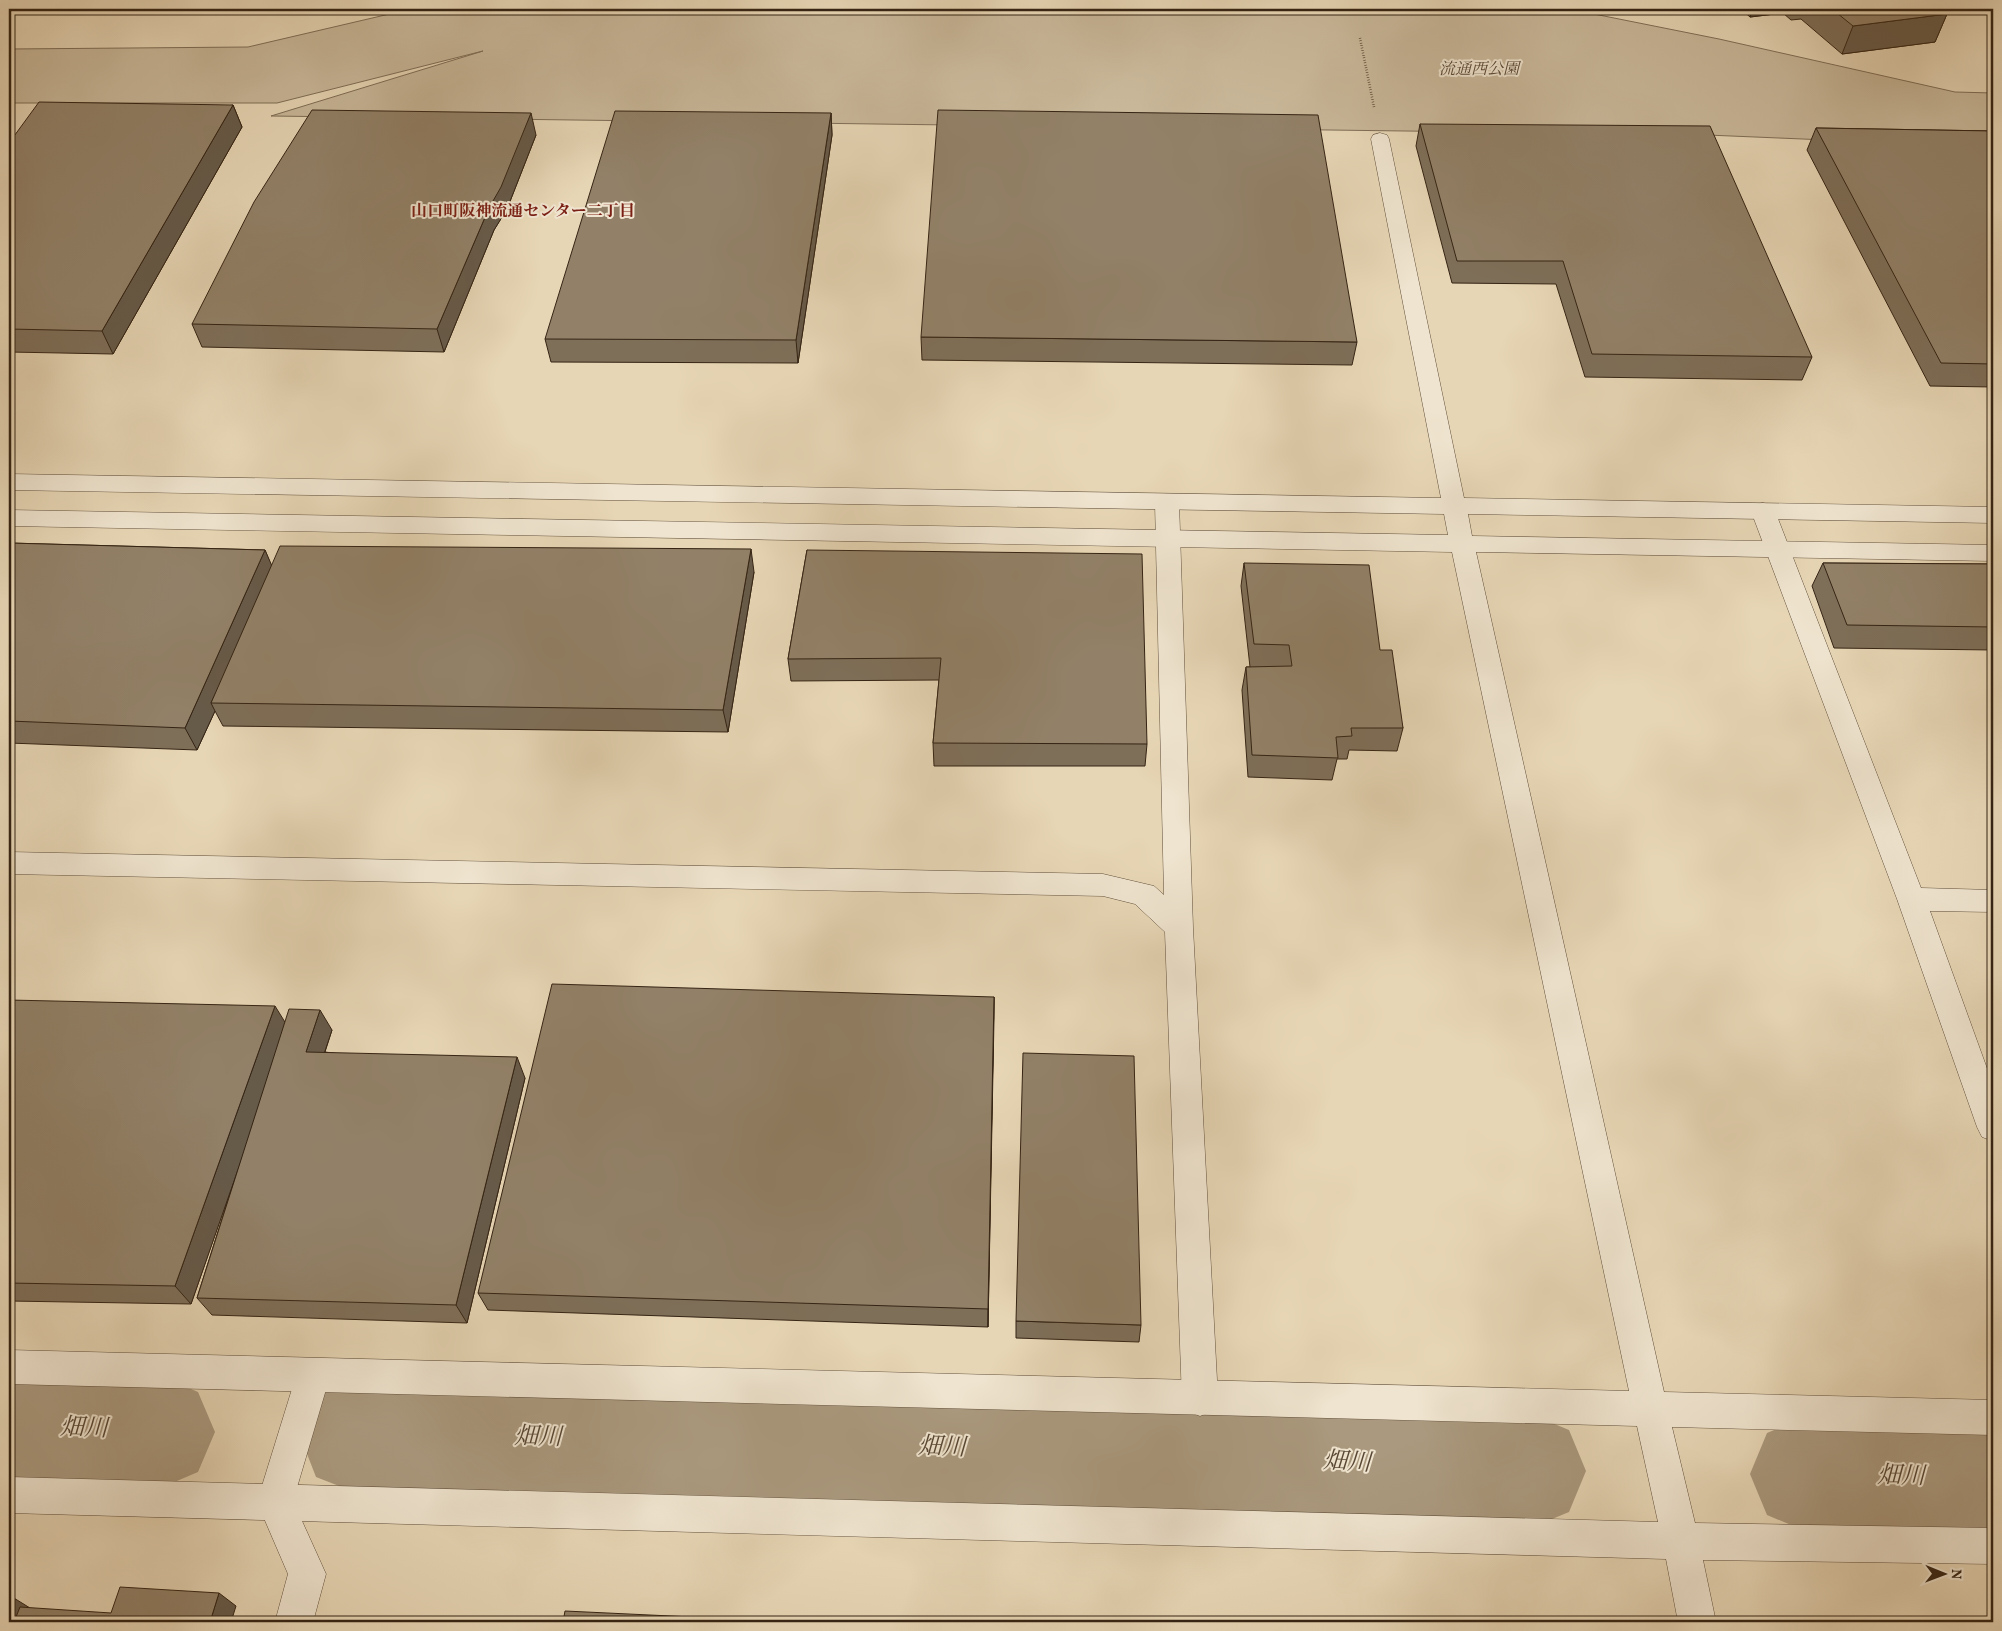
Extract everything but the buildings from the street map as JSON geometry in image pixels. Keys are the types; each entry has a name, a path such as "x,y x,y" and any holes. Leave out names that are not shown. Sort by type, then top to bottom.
{"street":[{"path":"1380,139 1462,544 1650,1408 1681,1541 1697,1622"},
{"path":"9,482 1993,515"},
{"path":"1167,502 1179,928 1200,1399"},
{"path":"1763,511 1911,899 1993,1127"},
{"path":"9,518 1993,553"},
{"path":"9,863 1103,885 1144,894 1179,928"},
{"path":"1911,899 1993,901"},
{"path":"9,1367 1200,1399 1993,1417"},
{"path":"294,1622 307,1574 275,1502 313,1376"},
{"path":"9,1495 1681,1541 1993,1546"}],"path":[{"path":"1360,38 1374,110"}],"green space":[{"name":"流通西公園","path":"467,9 1569,9 1719,39 1955,92 1993,93 1993,147 1707,135 271,116 483,51 277,103 9,103 9,49 248,47 398,12"}],"waterway":[{"name":"畑川","path":"9,1427 158,1432"},
{"name":"畑川","path":"357,1436 708,1441 1186,1455 1528,1471"},
{"name":"畑川","path":"1808,1474 1993,1479"}],"district":[{"name":"山口町阪神流通センター二丁目","path":"523,212"}]}
